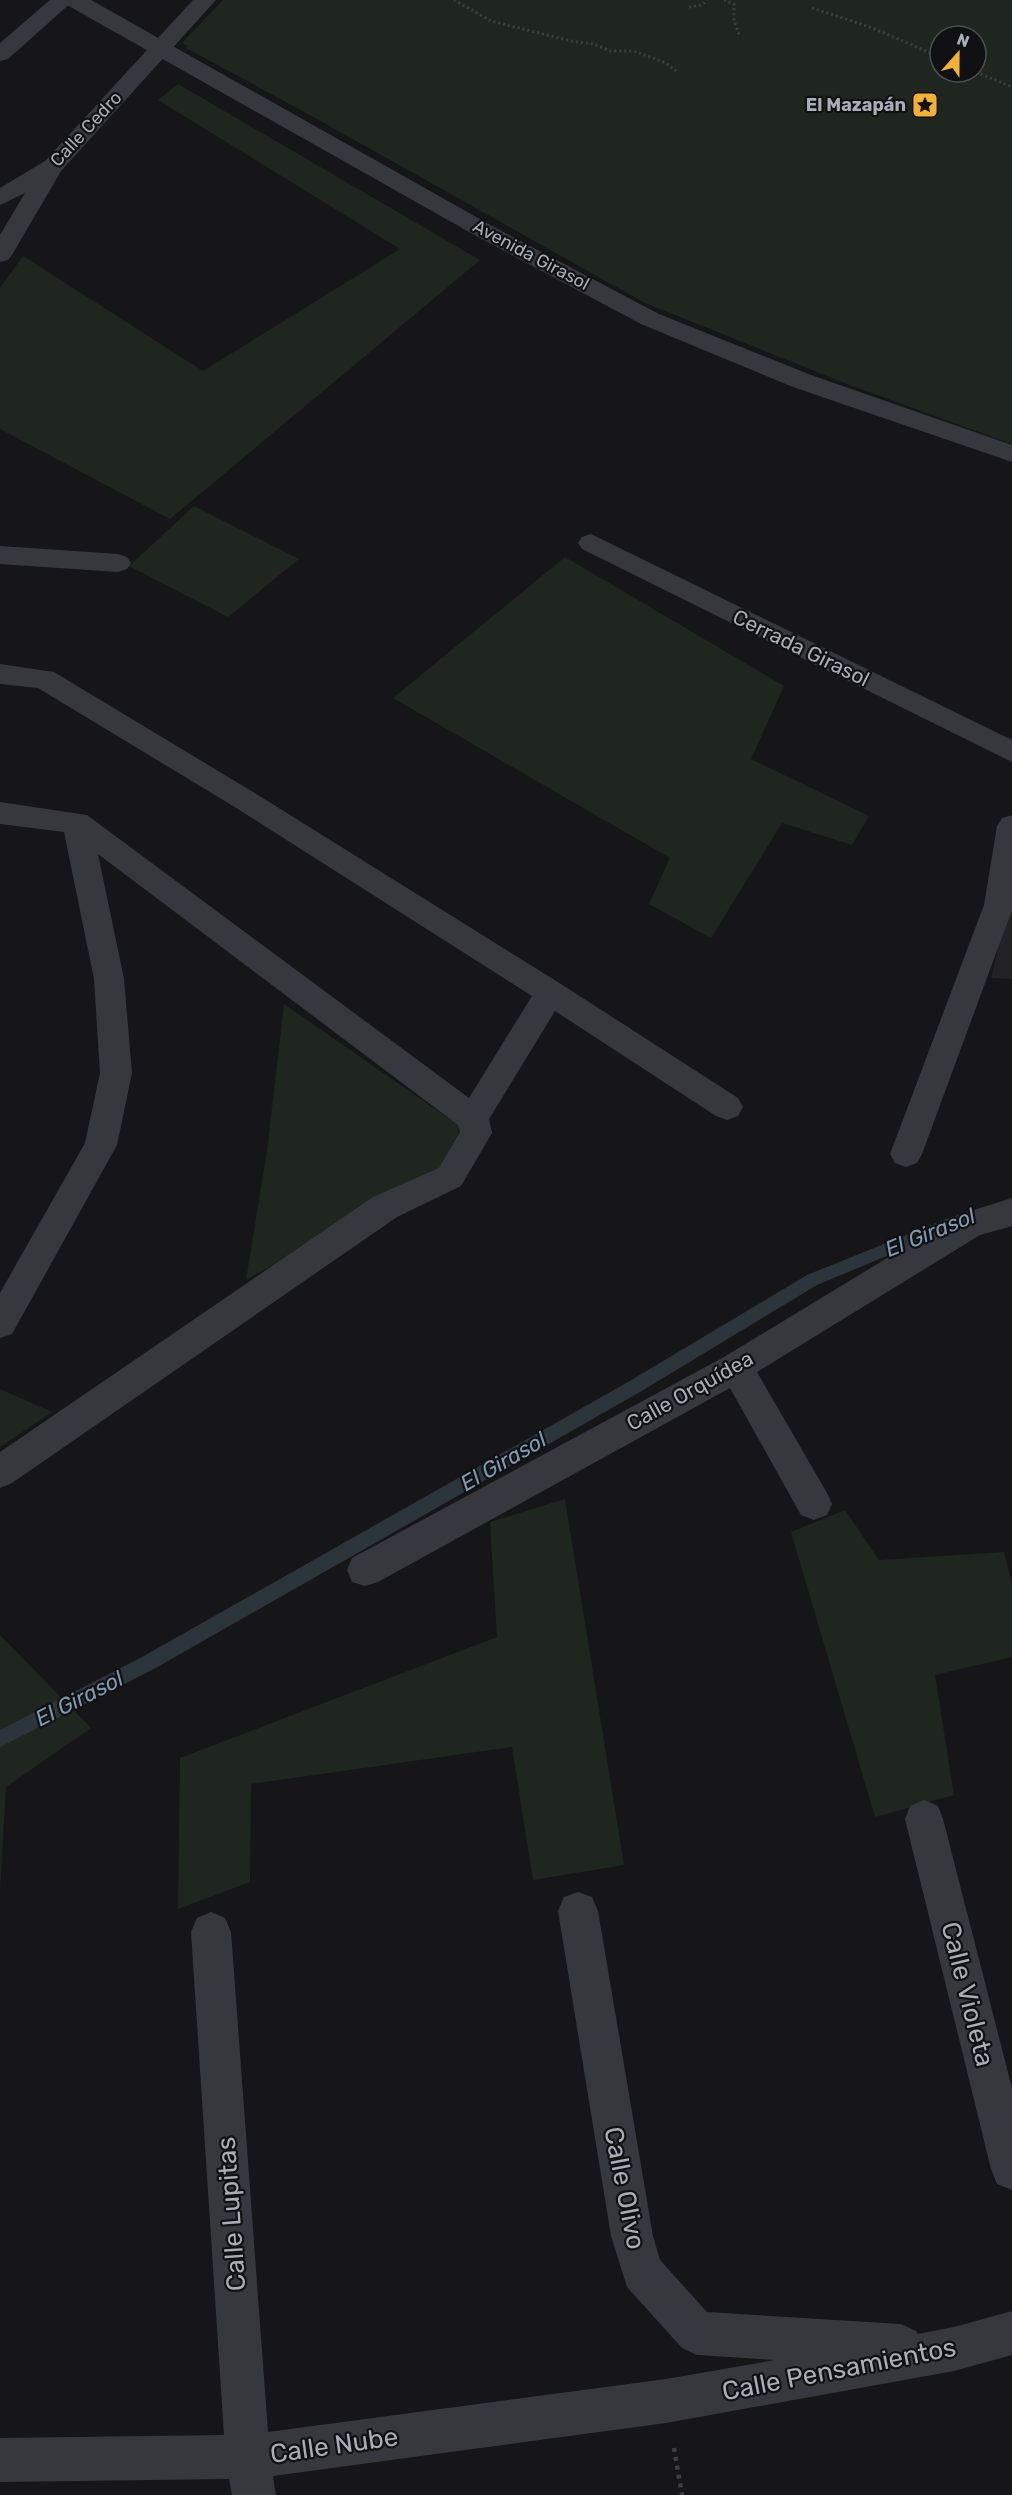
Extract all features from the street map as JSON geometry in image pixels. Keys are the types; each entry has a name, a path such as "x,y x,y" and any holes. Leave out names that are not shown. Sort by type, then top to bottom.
{"street":[{"path":"0,54 63,0"},
{"name":"Avenida Girasol","path":"75,0 162,47 486,232 650,319 802,381 1012,454"},
{"name":"Calle Cedro","path":"0,198 53,166 206,0"},
{"path":"0,255 53,166"},
{"name":"Cerrada Girasol","path":"591,543 1012,752"},
{"path":"0,555 118,563"},
{"path":"0,675 44,680 248,802 550,992 727,1107"},
{"path":"0,813 77,823 473,1118 476,1133 450,1177 385,1207 0,1472"},
{"path":"0,1324 101,1145 116,1073 108,979 77,823"},
{"path":"906,1154 999,905 1012,826"},
{"path":"473,1118 550,992"},
{"name":"Calle Orquídea","path":"365,1570 736,1367 970,1225 1012,1212"},
{"path":"736,1367 814,1504"},
{"name":"Calle Violeta","path":"924,1819 1012,2169"},
{"name":"Calle Olivo","path":"578,1911 632,2236 642,2272 697,2333 954,2349"},
{"name":"Calle Lupitas","path":"211,1932 251,2476"},
{"name":"Calle Pensamientos","path":"666,2401 954,2349 1012,2333"},
{"name":"Calle Nube","path":"0,2460 251,2476 666,2401"}],"path":[{"path":"454,0 491,21 571,41 594,44 610,51 634,51 660,60 676,70"},
{"path":"689,7 702,5 707,0"},
{"path":"724,0 734,4 734,21 740,38"},
{"path":"812,8 870,27 928,52"},
{"path":"988,77 1012,87"}],"shaded area":[{"path":"223,0 1012,0 1012,444 847,384 645,303 186,48 188,46 182,43"},
{"path":"178,84 480,260 170,519 0,429 0,288 23,256 203,371 400,249 158,100"},
{"path":"194,506 299,559 228,617 129,566"},
{"path":"565,557 784,686 751,759 869,816 852,845 782,823 711,938 649,904 670,858 393,698"},
{"path":"1012,890 1012,979 991,978"},
{"path":"284,1004 461,1127 446,1170 246,1280 267,1151"},
{"path":"0,1389 52,1412 0,1447"},
{"path":"565,1499 624,1865 533,1880 512,1747 251,1784 250,1882 178,1909 180,1758 497,1637 490,1522"},
{"path":"845,1510 879,1560 1004,1552 1012,1585 1012,1657 935,1675 954,1795 875,1817 791,1532"},
{"path":"0,1635 91,1728 6,1787 0,1890"}],"waterway":[{"name":"El Girasol","path":"0,1739 148,1663 634,1387 812,1280 951,1223"}],"place":[{"name":"El Mazapán","path":"925,105"}]}
